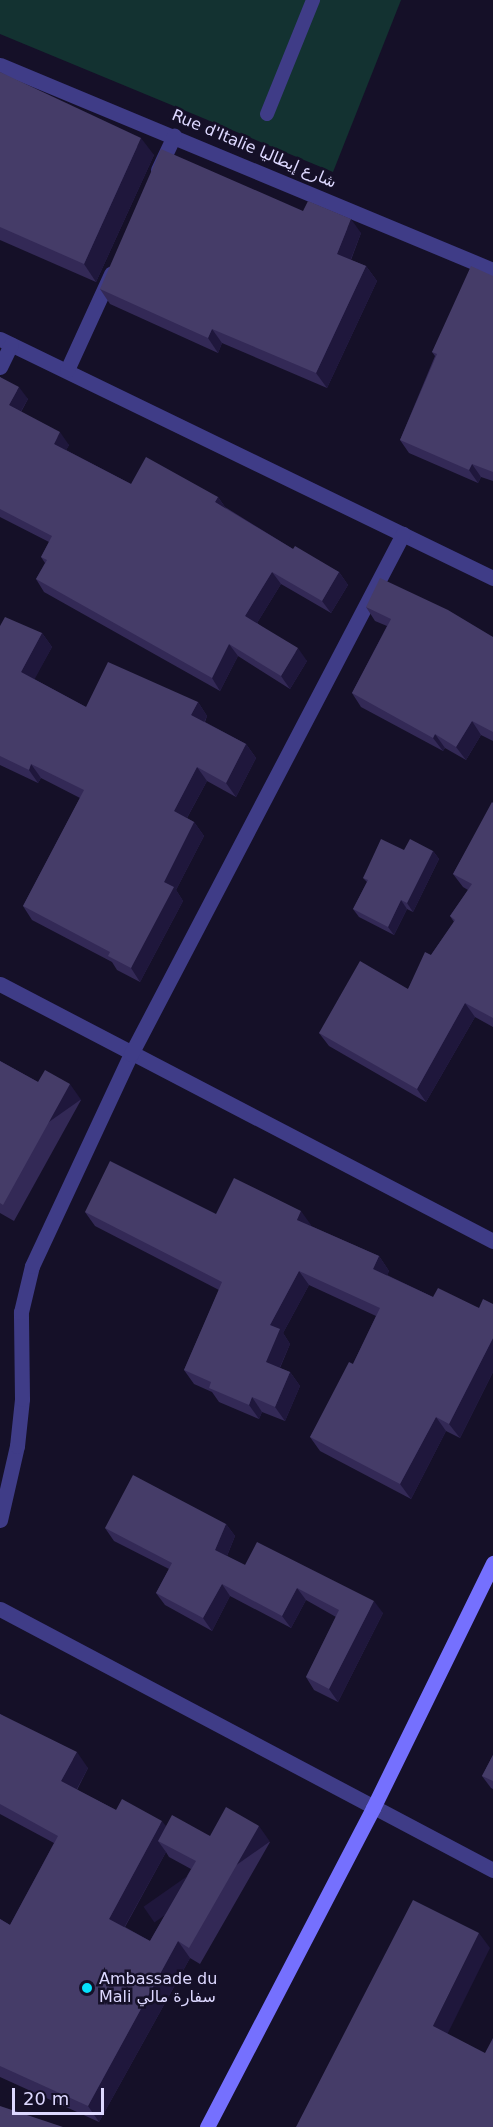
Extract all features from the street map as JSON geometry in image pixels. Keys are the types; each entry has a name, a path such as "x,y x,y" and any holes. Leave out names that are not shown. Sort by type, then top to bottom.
{"main road":[{"path":"207,2127 373,1808 493,1563"}],"street":[{"name":"Rue d'Italie شارع إيطاليا","path":"0,65 174,135 493,270"},
{"path":"150,188 174,135"},
{"path":"67,370 116,263"},
{"path":"0,367 6,342 493,578"},
{"path":"0,1520 17,1446 22,1399 21,1312 32,1266 131,1054 403,534"},
{"path":"0,984 493,1241"},
{"path":"0,1609 493,1870"}],"lane":[{"path":"267,114 313,0"}],"green space":[{"path":"0,0 401,0 333,172 0,34"}],"building":[{"path":"0,72 141,138 84,264 0,227"},
{"path":"161,149 303,211 308,201 351,219 337,254 366,266 316,373 212,329 208,338 100,289"},
{"path":"471,266 493,276 493,472 472,464 469,470 400,440 437,354 432,352"},
{"path":"0,377 19,387 9,405 60,432 54,444 131,484 146,457 218,497 215,502 293,549 295,546 339,572 322,601 272,572 245,616 298,648 281,676 229,644 212,678 36,579 47,560 41,557 52,536 0,509"},
{"path":"380,578 448,610 493,637 493,732 472,721 456,747 435,734 433,738 352,693 391,619 366,607"},
{"path":"5,617 42,633 21,672 86,707 108,662 198,702 191,715 246,744 226,783 197,767 174,811 194,822 164,882 174,887 131,968 108,956 110,952 23,906 84,790 31,764 29,770 0,756 0,626"},
{"path":"492,802 493,1018 465,1003 417,1089 319,1033 360,961 408,989 425,952 431,955 455,920 450,916 472,884 453,874"},
{"path":"381,839 404,850 410,839 433,851 407,903 401,900 388,927 353,909 368,880 363,878"},
{"path":"0,1061 38,1082 45,1070 70,1084 3,1205 0,1203"},
{"path":"110,1161 216,1214 234,1178 301,1211 297,1220 379,1256 373,1269 433,1297 438,1288 479,1308 483,1299 493,1304 493,1338 449,1424 436,1417 400,1484 310,1437 349,1362 353,1364 380,1308 299,1271 270,1325 280,1329 266,1362 290,1372 275,1407 252,1397 249,1405 209,1388 211,1382 184,1370 222,1282 85,1212"},
{"path":"133,1475 226,1524 215,1550 245,1565 257,1542 374,1601 329,1689 306,1677 339,1610 297,1588 282,1616 222,1584 203,1618 156,1593 172,1563 105,1528"},
{"path":"0,1714 77,1752 61,1781 116,1810 122,1799 162,1821 109,1919 150,1941 196,1861 158,1841 172,1815 210,1836 226,1807 259,1826 189,1948 178,1941 88,2106 0,2066 0,1919 10,1925 58,1836 0,1804"},
{"path":"493,1755 493,1781 482,1776"},
{"path":"413,1900 479,1933 433,2026 485,2053 493,2038 493,2127 296,2127"},
{"path":"0,2106 63,2127 0,2127"}],"place":[{"name":"Ambassade du Mali سفارة مالي","path":"87,1988"}]}
